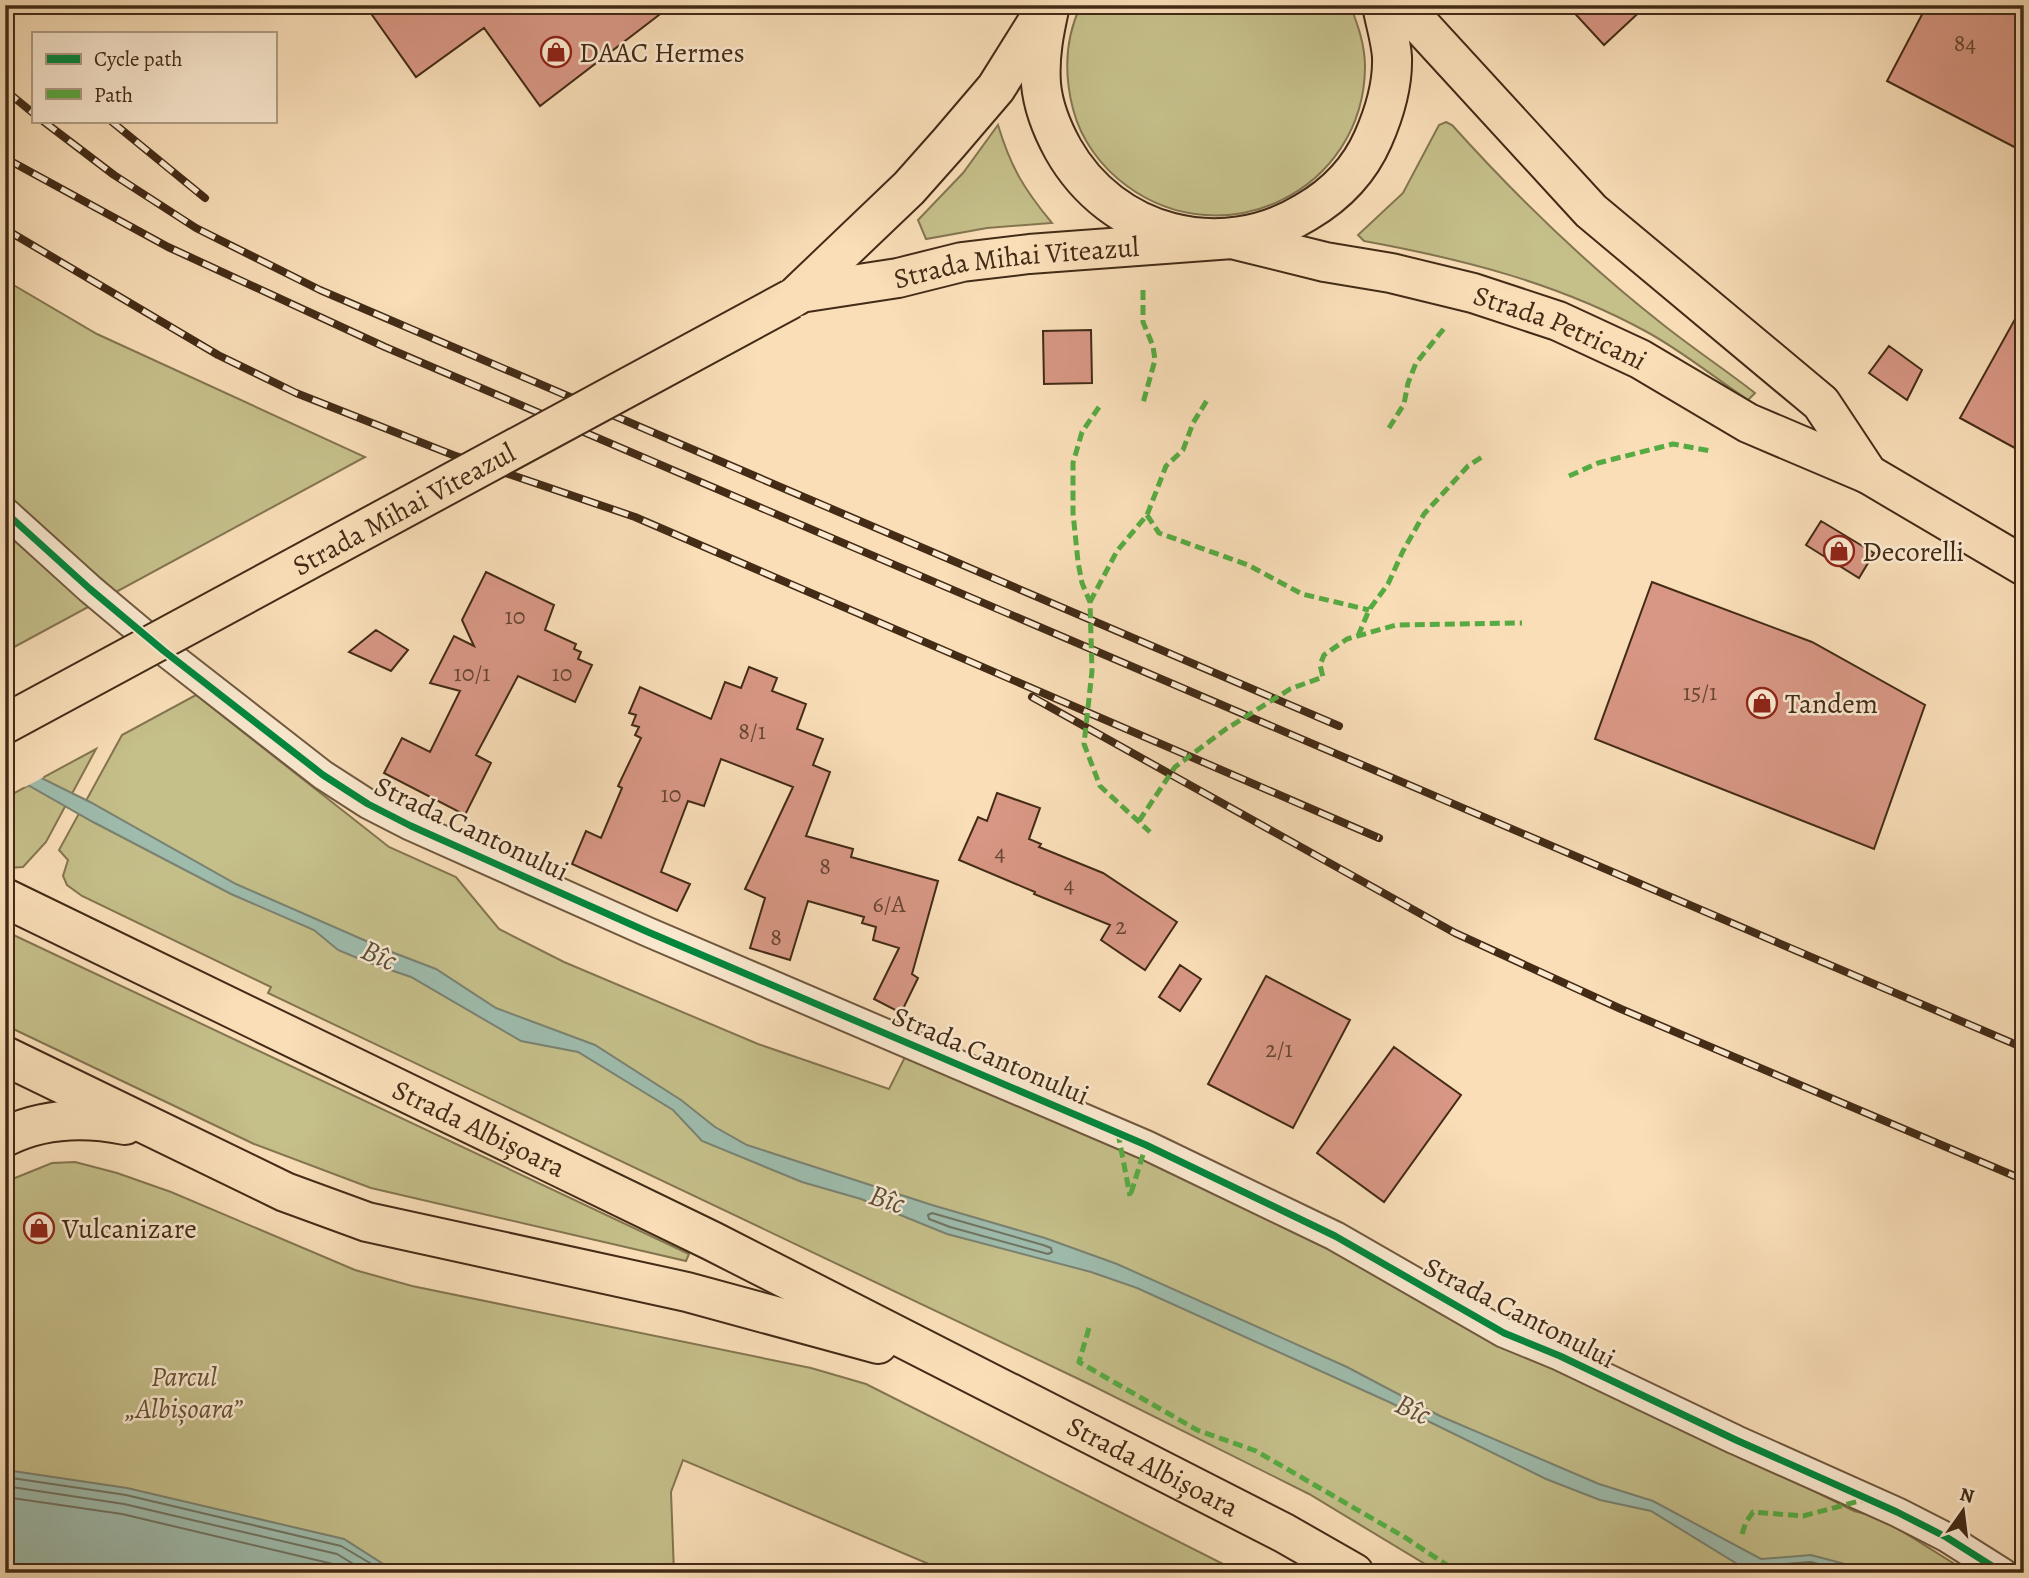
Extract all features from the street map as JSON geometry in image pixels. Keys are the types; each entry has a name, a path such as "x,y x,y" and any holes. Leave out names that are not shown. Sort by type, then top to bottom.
{"main road":[{"path":"1049,5 1041,41 1041,86 1052,129 1074,169 1106,200 1144,224 1187,237 1232,239 1284,226 1329,198 1364,159 1386,110 1392,58 1382,5"},
{"name":"Strada Mihai Viteazul","path":"5,724 796,296 909,188 949,144 996,88 1049,5"},
{"name":"Strada Petricani","path":"1402,5 1591,211 1821,403 1868,474"},
{"name":"Strada Mihai Viteazul","path":"796,296 898,278 975,260 1232,239"},
{"name":"Strada Petricani","path":"1232,239 1325,262 1391,273 1474,293 1558,321 1640,359 1748,423 1868,474 2024,566"},
{"name":"Strada Albișoara","path":"5,898 712,1241 1284,1534 1354,1573"},
{"name":"Strada Albișoara","path":"5,1056 285,1192 367,1222 669,1289 951,1363"},
{"path":"5,1137 55,1120 103,1121 155,1130"},
{"path":"669,1289 695,1277 707,1267 712,1260 712,1241"}],"street":[{"name":"Strada Cantonului","path":"5,512 163,651 323,775 411,827 648,932 1146,1145 1335,1236 1504,1334 1560,1356 1736,1440 1897,1512 1946,1537 2003,1573"}],"green space":[{"path":"1081,5 1350,5 1365,59 1359,110 1341,148 1315,178 1282,200 1245,212 1205,215 1165,207 1127,186 1109,170 1093,152 1081,131 1073,109 1067,69 1069,43"},
{"path":"1446,122 1452,125 1552,228 1606,277 1672,332 1755,393 1748,400 1660,339 1613,315 1544,286 1437,256 1364,241 1358,235 1403,193 1439,125"},
{"path":"998,125 1019,177 1052,223 987,228 926,239 918,220 963,173"},
{"path":"5,280 97,334 365,457 116,592 5,493"},
{"path":"5,531 90,606 5,652"},
{"path":"196,695 389,847 456,877 499,929 564,962 758,1044 889,1089 905,1057 921,1060 1174,1169 1854,1511 1881,1518 1969,1573 1440,1573 1309,1494 1087,1383 268,993 271,987 82,896 67,885 63,876 68,860 59,850 122,735"},
{"path":"96,749 46,842 23,867 5,866 5,798"},
{"path":"5,931 689,1254 686,1261 371,1188 254,1144 5,1025"},
{"name":"Parcul „Albișoara”","path":"75,1162 171,1192 355,1270 412,1286 811,1368 866,1384 1237,1571 950,1573 683,1460 671,1492 674,1573 5,1573 5,1182 52,1163"}],"water":[{"name":"Bîc","path":"5,760 90,802 236,884 436,969 496,1008 595,1045 681,1100 715,1127 747,1145 932,1205 1045,1238 1117,1264 1347,1367 1440,1416 1599,1484 1653,1501 1761,1559 1811,1555 1879,1573 1752,1573 1651,1511 1600,1500 1546,1479 1389,1402 1137,1288 1091,1272 947,1234 861,1199 802,1182 702,1141 673,1110 578,1052 521,1041 411,977 338,950 314,930 231,894 93,822 5,772"},
{"path":"6,1470 127,1488 344,1539 385,1565 413,1573 5,1573"}],"pier":[{"path":"5,757 44,777 25,787 5,776"}],"building":[{"name":"DAAC Hermes","path":"365,5 672,5 540,106 484,28 416,77"},
{"path":"1567,5 1647,5 1604,45"},
{"path":"1927,5 2024,5 2024,152 1887,81"},
{"path":"2024,303 2024,453 1960,418"},
{"path":"1091,330 1092,383 1044,384 1043,331"},
{"path":"1889,346 1922,370 1907,400 1869,373"},
{"path":"1821,521 1874,553 1859,578 1806,545"},
{"path":"486,572 554,605 545,630 576,644 574,649 581,652 578,659 592,665 575,702 518,676 476,755 491,763 465,815 384,773 402,738 430,752 460,691 430,683 454,636 474,646 462,620"},
{"path":"1652,582 1812,642 1925,705 1874,849 1595,739"},
{"path":"376,630 408,650 391,671 349,652"},
{"path":"749,667 777,678 772,691 806,704 797,729 823,739 813,765 830,772 806,836 853,849 851,857 938,881 912,974 918,978 901,1013 874,999 899,948 873,940 876,927 862,923 864,917 808,901 790,960 750,948 765,898 745,889 793,787 721,759 704,806 688,801 661,872 690,884 677,911 572,864 586,831 601,838 622,788 618,786 641,738 635,735 639,727 632,725 636,715 629,713 640,687 711,719 725,682 741,688"},
{"path":"997,793 1040,808 1029,839 1041,844 1039,847 1103,873 1177,922 1145,970 1101,940 1110,925 959,860 978,817 987,821"},
{"path":"1180,965 1201,979 1180,1011 1159,997"},
{"path":"1266,976 1350,1020 1293,1128 1208,1084"},
{"path":"1394,1047 1461,1095 1384,1202 1317,1153"}],"railway":[{"path":"5,90 32,112"},
{"path":"44,122 114,175 196,228 320,290 1339,726"},
{"path":"112,122 205,198"},
{"path":"5,158 168,247 385,347 2024,1048"},
{"path":"5,229 218,355 296,393 453,455 635,517 1379,838"},
{"path":"1032,697 1455,933 1621,1009 2024,1180"}],"marked path":[{"path":"1143,290 1143,322 1153,346 1155,360 1143,403"},
{"path":"1389,428 1404,404 1416,363 1446,326"},
{"path":"1090,602 1117,551 1147,515 1166,466 1183,450 1193,423 1209,397"},
{"path":"1099,407 1082,432 1073,463 1073,513 1078,562 1082,583 1090,602 1092,671 1084,744 1100,786 1150,832"},
{"path":"1569,476 1598,463 1673,444 1711,451"},
{"path":"1358,636 1369,610 1388,584 1424,514 1468,466 1485,455"},
{"path":"1147,515 1159,533 1248,565 1302,594 1369,610"},
{"path":"1139,821 1175,767 1226,729 1290,689 1323,677 1320,665 1324,655 1347,639 1396,625 1522,623"},
{"path":"1118,1133 1130,1196"},
{"path":"1131,1193 1146,1145"},
{"path":"1089,1328 1079,1362 1197,1430 1256,1451 1406,1538 1459,1573"},
{"path":"1742,1534 1753,1512 1803,1516 1867,1499"}],"cycle path":[{"path":"5,512 164,651 323,775 368,804 411,826 648,932 1146,1145 1335,1236 1504,1333 1560,1356 1736,1440 1897,1512 1946,1537 2003,1573"}],"place":[{"name":"DAAC Hermes","path":"556,52"},
{"name":"Decorelli","path":"1839,551"},
{"name":"Tandem","path":"1762,703"},
{"name":"Vulcanizare","path":"39,1228"}]}
